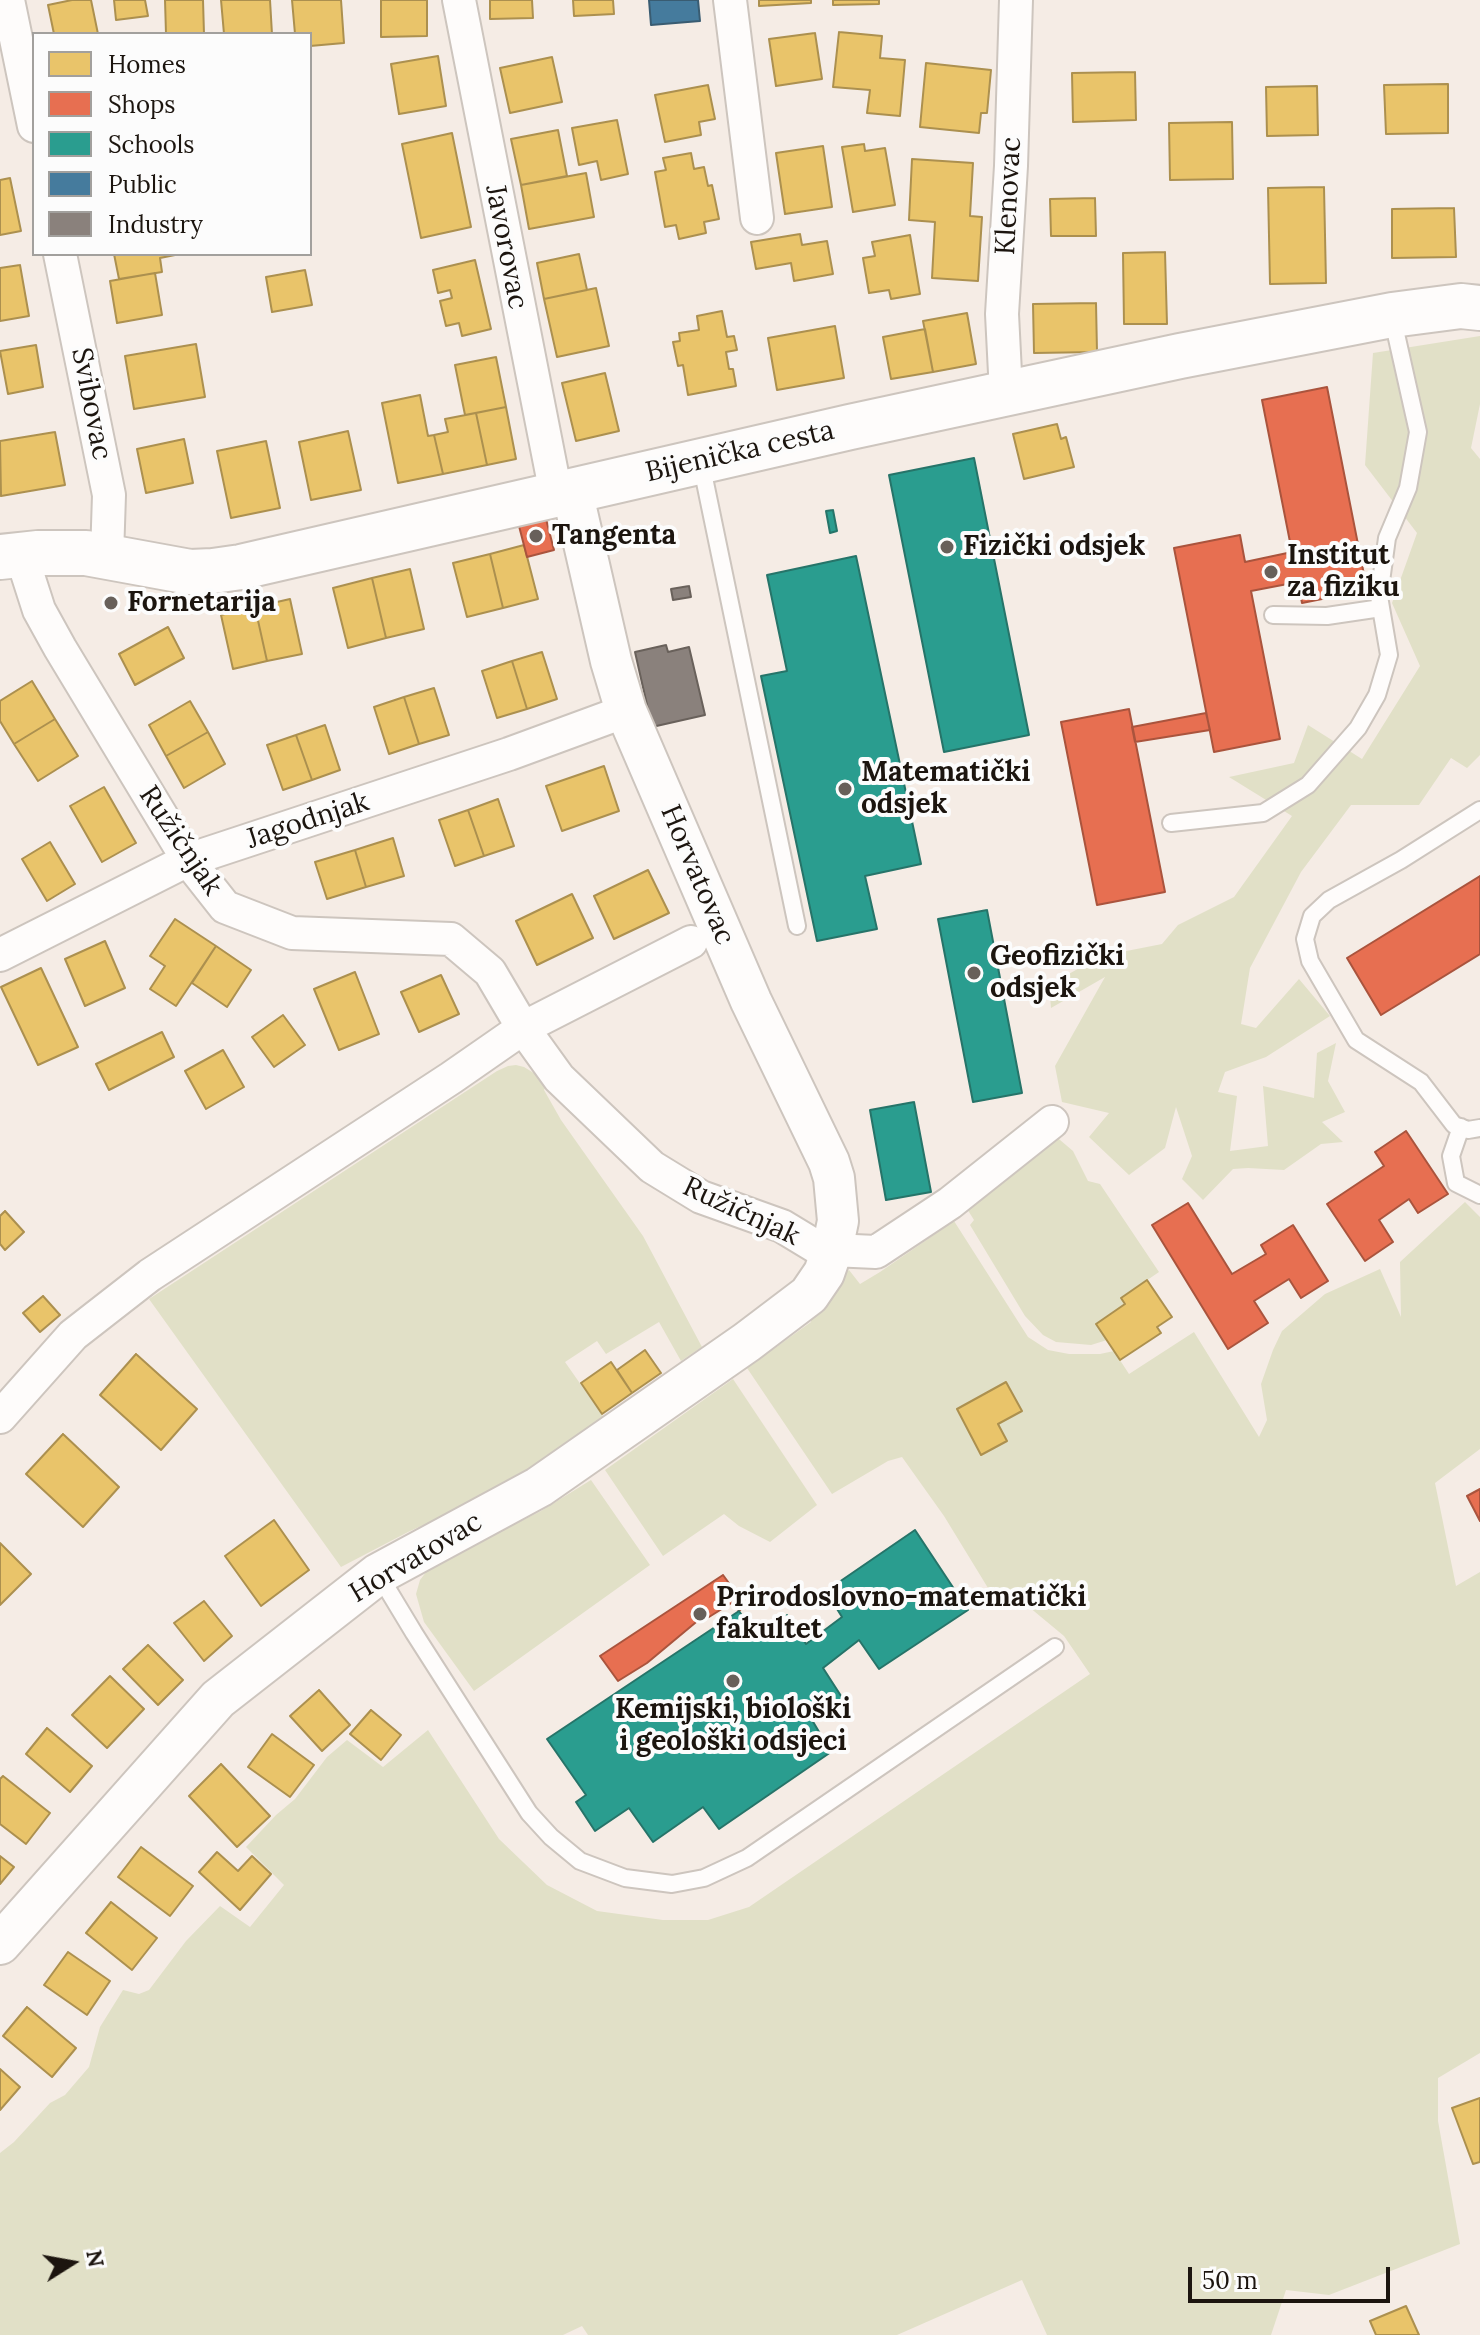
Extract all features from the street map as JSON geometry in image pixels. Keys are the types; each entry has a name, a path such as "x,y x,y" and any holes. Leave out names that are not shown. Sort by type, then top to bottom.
{"main road":[{"name":"Bijenička cesta","path":"10,555 59,552 107,556 190,572 241,567 1006,393 1392,315 1461,306 1480,308"}],"street":[{"path":"8,0 32,116"},
{"name":"Javorovac","path":"459,0 564,492"},
{"path":"730,0 757,218"},
{"name":"Klenovac","path":"1006,393 1002,314 1016,0"},
{"name":"Svibovac","path":"60,256 109,495 107,556"},
{"name":"Horvatovac","path":"0,1944 214,1695 378,1574 539,1487 747,1342 809,1295 824,1273 838,1221 834,1178 829,1162 751,1001 626,711 564,492"},
{"name":"Ružičnjak","path":"10,555 31,590 49,630 188,860 225,907 292,933 451,939 490,972 523,1028 559,1078 652,1167 701,1197 782,1226 815,1246 832,1250"},
{"name":"Jagodnjak","path":"0,955 188,860 509,754 626,711"},
{"path":"0,1417 73,1335 150,1275 523,1028 691,942"},
{"path":"832,1250 876,1252 888,1246 950,1203 1052,1122"}],"lane":[{"path":"1171,823 1263,813 1308,785 1358,728 1377,695 1389,655 1379,596 1387,538 1408,488 1418,432 1392,315"},
{"path":"700,462 797,926"},
{"path":"1273,615 1327,616 1381,608"},
{"path":"1480,810 1401,860 1329,900 1312,916 1305,939 1310,961 1356,1040 1421,1082 1454,1125 1468,1130 1480,1128"},
{"path":"1461,1127 1451,1156 1456,1183 1480,1195"},
{"path":"378,1574 529,1813 551,1837 580,1861 625,1878 672,1884 704,1878 747,1858 1055,1647"}],"green space":[{"path":"1480,336 1480,404 1471,448 1480,459 1480,755 1467,768 1451,758 1419,805 1351,805 1301,872 1250,968 1241,1024 1256,1028 1299,979 1330,1016 1266,1057 1225,1072 1218,1092 1237,1096 1230,1151 1268,1146 1263,1086 1314,1098 1317,1053 1336,1043 1328,1081 1345,1112 1322,1122 1343,1142 1321,1144 1284,1170 1233,1169 1203,1200 1182,1179 1192,1156 1176,1107 1165,1148 1129,1175 1089,1137 1109,1113 1062,1102 1055,1066 1105,977 1051,1008 1049,985 1101,956 1162,944 1178,925 1234,897 1292,816 1229,777 1294,763 1308,725 1362,759 1420,666 1392,603 1417,533 1365,465 1373,353"},
{"path":"516,1065 542,1078 547,1085 544,1090 561,1120 643,1236 702,1347 681,1361 659,1322 606,1354 597,1341 565,1362 607,1422 511,1485 408,1532 341,1567 149,1299 497,1071"},
{"path":"1053,1134 1073,1151 1088,1181 1100,1184 1159,1272 1121,1298 1125,1304 1096,1324 1107,1340 1091,1345 1056,1342 1043,1335 1025,1316 970,1225 974,1220 964,1204"},
{"path":"1465,1202 1480,1217 1480,1449 1435,1483 1456,1586 1480,1572 1480,2053 1438,2078 1438,2121 1460,2244 1329,2295 1286,2290 1271,2335 1047,2335 1022,2280 897,2335 588,2335 582,2326 563,2335 0,2335 0,2153 50,2103 65,2095 89,2067 100,2027 123,1990 139,1994 149,1990 186,1941 220,1906 250,1927 284,1885 246,1847 295,1799 327,1757 347,1740 383,1767 428,1730 499,1839 547,1885 597,1911 663,1920 708,1920 749,1907 1090,1674 1064,1636 1029,1607 1010,1605 988,1588 944,1516 902,1457 888,1461 832,1494 747,1368 811,1322 811,1315 849,1270 860,1284 954,1221 1028,1337 1048,1350 1069,1354 1114,1351 1129,1374 1194,1332 1259,1437 1267,1420 1261,1384 1282,1331 1325,1294 1380,1269 1401,1317 1400,1262"},
{"path":"733,1379 817,1505 770,1542 739,1526 724,1514 663,1556 605,1470"},
{"path":"591,1480 650,1565 474,1691 424,1622 416,1594 420,1580 430,1567 541,1511"}],"building: Homes":[{"path":"91,0 98,32 54,32 48,5"},
{"path":"114,0 145,0 148,16 116,20"},
{"path":"165,0 203,0 204,32 166,32"},
{"path":"221,0 270,0 272,32 224,32"},
{"path":"292,0 341,0 344,43 312,46 312,32 295,32"},
{"path":"381,0 427,0 427,36 381,37"},
{"path":"490,0 532,0 533,18 490,19"},
{"path":"573,0 613,0 614,14 574,16"},
{"path":"759,0 811,0 811,3 759,6"},
{"path":"833,0 879,0 879,4 833,5"},
{"path":"839,32 882,36 880,58 905,60 900,116 867,113 870,90 833,87"},
{"path":"815,33 822,79 776,86 769,39"},
{"path":"438,56 446,106 399,114 391,64"},
{"path":"552,57 562,102 510,113 500,68"},
{"path":"926,63 991,70 987,113 981,113 979,133 920,127"},
{"path":"1135,72 1136,120 1073,122 1072,73"},
{"path":"1448,84 1448,133 1386,134 1384,85"},
{"path":"708,85 715,119 699,122 701,135 665,142 655,95"},
{"path":"1317,86 1318,135 1267,136 1266,87"},
{"path":"617,120 628,174 601,180 597,161 579,165 572,128"},
{"path":"1232,122 1233,179 1170,180 1169,123"},
{"path":"558,130 567,176 521,185 511,139"},
{"path":"452,133 471,227 421,238 402,144"},
{"path":"864,144 865,151 885,148 895,205 853,212 842,147"},
{"path":"823,146 832,207 785,214 776,153"},
{"path":"691,153 694,169 704,167 708,186 712,185 719,219 704,222 706,233 679,239 676,225 665,227 655,172 666,170 663,158"},
{"path":"912,159 973,163 970,216 982,217 978,281 932,278 935,222 909,220"},
{"path":"586,173 594,217 529,229 521,185"},
{"path":"10,178 21,231 0,235 0,180"},
{"path":"1324,187 1326,283 1270,284 1268,188"},
{"path":"1095,198 1096,236 1051,236 1050,199"},
{"path":"1454,208 1456,257 1392,258 1392,209"},
{"path":"800,234 802,245 827,241 833,274 794,281 791,263 756,269 751,242"},
{"path":"910,235 920,294 891,299 889,290 869,293 863,258 875,256 872,242"},
{"path":"1165,252 1167,324 1124,324 1123,253"},
{"path":"579,254 587,290 544,299 537,263"},
{"path":"114,256 170,256 160,258 162,272 119,279"},
{"path":"475,260 491,329 462,336 459,323 446,326 440,301 452,298 450,290 438,293 433,270"},
{"path":"20,265 29,316 0,321 0,268"},
{"path":"305,270 312,305 272,312 266,277"},
{"path":"155,273 162,315 117,323 110,281"},
{"path":"596,288 609,346 557,357 544,299"},
{"path":"1096,303 1097,352 1034,353 1033,304"},
{"path":"722,311 727,337 734,336 737,350 726,352 736,386 688,395 683,365 678,366 673,342 680,341 679,333 699,330 697,316"},
{"path":"967,313 976,364 933,372 923,321"},
{"path":"835,326 844,378 777,390 768,338"},
{"path":"925,329 933,372 891,379 883,337"},
{"path":"196,344 205,397 134,409 125,356"},
{"path":"36,345 43,387 8,394 0,351"},
{"path":"496,357 506,407 465,415 455,365"},
{"path":"605,373 619,431 576,441 562,383"},
{"path":"420,395 428,436 434,435 443,474 398,483 382,403"},
{"path":"506,407 516,459 487,465 476,413"},
{"path":"476,413 487,465 443,474 434,435 448,432 445,419"},
{"path":"1057,424 1061,439 1066,437 1074,467 1024,479 1013,434"},
{"path":"348,431 361,490 311,500 299,442"},
{"path":"55,432 65,485 1,496 0,441"},
{"path":"184,439 193,483 146,493 137,449"},
{"path":"266,441 280,508 231,518 217,451"},
{"path":"524,545 538,599 503,608 490,554"},
{"path":"490,554 503,608 467,617 453,563"},
{"path":"410,569 424,629 386,638 372,578"},
{"path":"372,578 386,638 348,648 333,588"},
{"path":"290,599 302,654 267,661 255,607"},
{"path":"255,607 267,661 233,669 221,615"},
{"path":"168,627 184,658 135,685 119,654"},
{"path":"542,652 557,699 527,709 512,661"},
{"path":"512,661 527,709 497,718 482,671"},
{"path":"32,681 55,719 14,744 0,721 0,701"},
{"path":"434,688 449,735 419,744 404,697"},
{"path":"404,697 419,744 389,754 374,707"},
{"path":"190,701 208,732 166,756 149,725"},
{"path":"55,719 78,756 38,781 14,744"},
{"path":"325,725 340,770 312,780 296,735"},
{"path":"208,732 225,764 184,788 166,756"},
{"path":"296,735 312,780 283,790 267,745"},
{"path":"604,766 619,811 562,831 546,786"},
{"path":"104,787 136,843 102,862 70,806"},
{"path":"498,799 514,846 484,856 468,810"},
{"path":"468,810 484,856 455,866 439,820"},
{"path":"393,838 404,876 366,887 355,850"},
{"path":"50,842 75,884 47,901 22,859"},
{"path":"355,850 366,887 327,899 315,862"},
{"path":"648,870 669,913 614,939 594,896"},
{"path":"572,894 593,938 537,965 516,921"},
{"path":"175,919 216,946 176,1006 150,989 165,966 150,956"},
{"path":"105,941 125,988 85,1006 65,959"},
{"path":"216,946 251,970 227,1007 192,983"},
{"path":"41,968 78,1047 38,1065 1,987"},
{"path":"355,972 379,1034 339,1050 314,989"},
{"path":"441,975 459,1014 419,1032 401,992"},
{"path":"283,1015 305,1045 274,1067 252,1037"},
{"path":"162,1032 174,1057 109,1090 96,1064"},
{"path":"223,1050 244,1087 206,1109 185,1071"},
{"path":"5,1211 24,1232 5,1250 0,1244 0,1216"},
{"path":"1147,1280 1172,1317 1157,1327 1161,1333 1120,1360 1096,1324 1125,1304 1121,1298"},
{"path":"43,1296 60,1315 40,1332 23,1313"},
{"path":"645,1350 661,1373 632,1393 617,1370"},
{"path":"136,1354 197,1409 161,1450 100,1395"},
{"path":"611,1362 632,1393 602,1414 581,1383"},
{"path":"1006,1382 1022,1411 998,1424 1007,1441 981,1455 957,1409"},
{"path":"63,1434 119,1487 83,1527 26,1474"},
{"path":"274,1520 309,1570 261,1606 225,1556"},
{"path":"0,1543 31,1574 0,1605"},
{"path":"204,1601 232,1636 204,1661 174,1623"},
{"path":"148,1645 183,1680 158,1705 123,1669"},
{"path":"110,1676 144,1709 107,1748 72,1715"},
{"path":"319,1690 350,1725 322,1751 290,1716"},
{"path":"371,1710 401,1735 381,1760 350,1734"},
{"path":"47,1728 92,1766 70,1792 26,1754"},
{"path":"272,1734 314,1765 290,1797 248,1767"},
{"path":"221,1764 270,1816 237,1847 189,1796"},
{"path":"3,1776 50,1813 26,1844 0,1824 0,1779"},
{"path":"141,1847 193,1886 170,1916 118,1877"},
{"path":"217,1852 238,1871 252,1856 271,1874 240,1910 199,1872"},
{"path":"0,1856 14,1867 0,1884"},
{"path":"111,1902 157,1938 132,1970 86,1933"},
{"path":"68,1952 110,1981 87,2015 44,1985"},
{"path":"27,2007 76,2048 52,2077 3,2036"},
{"path":"0,2069 20,2087 0,2110"},
{"path":"1480,2098 1480,2162 1473,2164 1452,2108"},
{"path":"1406,2306 1419,2335 1376,2335 1370,2321"}],"building: Shops":[{"name":"Institut za fiziku","path":"1327,387 1367,590 1302,603 1298,582 1251,591 1280,739 1214,752 1174,548 1240,535 1245,562 1292,552 1262,400"},
{"name":"Tangenta","path":"546,519 554,550 527,557 519,526"},
{"path":"1129,709 1165,892 1097,905 1061,722"},
{"path":"1206,713 1210,730 1135,742 1132,727"},
{"path":"1480,876 1480,954 1381,1015 1347,958"},
{"path":"1406,1131 1448,1194 1418,1213 1409,1199 1379,1220 1393,1242 1365,1261 1327,1204 1384,1166 1375,1152"},
{"path":"1188,1203 1232,1274 1266,1254 1261,1245 1293,1225 1328,1281 1301,1298 1289,1279 1254,1301 1268,1323 1228,1349 1152,1225"},
{"path":"1480,1489 1480,1521 1467,1496"},
{"path":"723,1575 745,1605 739,1611 733,1602 709,1617 701,1618 647,1663 618,1681 600,1656"}],"building: Schools":[{"name":"Fizički odsjek","path":"974,458 1029,735 944,752 889,475"},
{"path":"833,510 837,531 830,533 826,511"},
{"name":"Matematički odsjek","path":"856,556 921,864 865,876 877,929 817,941 761,676 787,671 767,575"},
{"name":"Geofizički odsjek","path":"987,910 1022,1093 973,1102 938,919"},
{"path":"914,1102 931,1192 886,1200 870,1110"},
{"name":"Kemijski, biološki i geološki odsjeci","path":"915,1530 968,1610 879,1669 859,1640 823,1668 843,1699 812,1720 831,1752 719,1829 703,1807 653,1842 629,1808 595,1831 576,1802 586,1795 547,1739 739,1611 756,1637 787,1615 806,1644 842,1617 826,1591"}],"building: Public":[{"path":"649,0 698,0 700,21 651,25"}],"building: Industry":[{"path":"689,586 691,597 673,600 671,589"},
{"path":"666,645 668,652 689,647 705,715 652,727 635,652"}],"place":[{"name":"Tangenta","path":"536,536"},
{"name":"Fizički odsjek","path":"947,547"},
{"name":"Institut za fiziku","path":"1271,572"},
{"name":"Fornetarija","path":"111,603"},
{"name":"Matematički odsjek","path":"845,789"},
{"name":"Geofizički odsjek","path":"974,973"},
{"name":"Prirodoslovno-matematički fakultet","path":"700,1614"},
{"name":"Kemijski, biološki i geološki odsjeci","path":"733,1681"}]}
